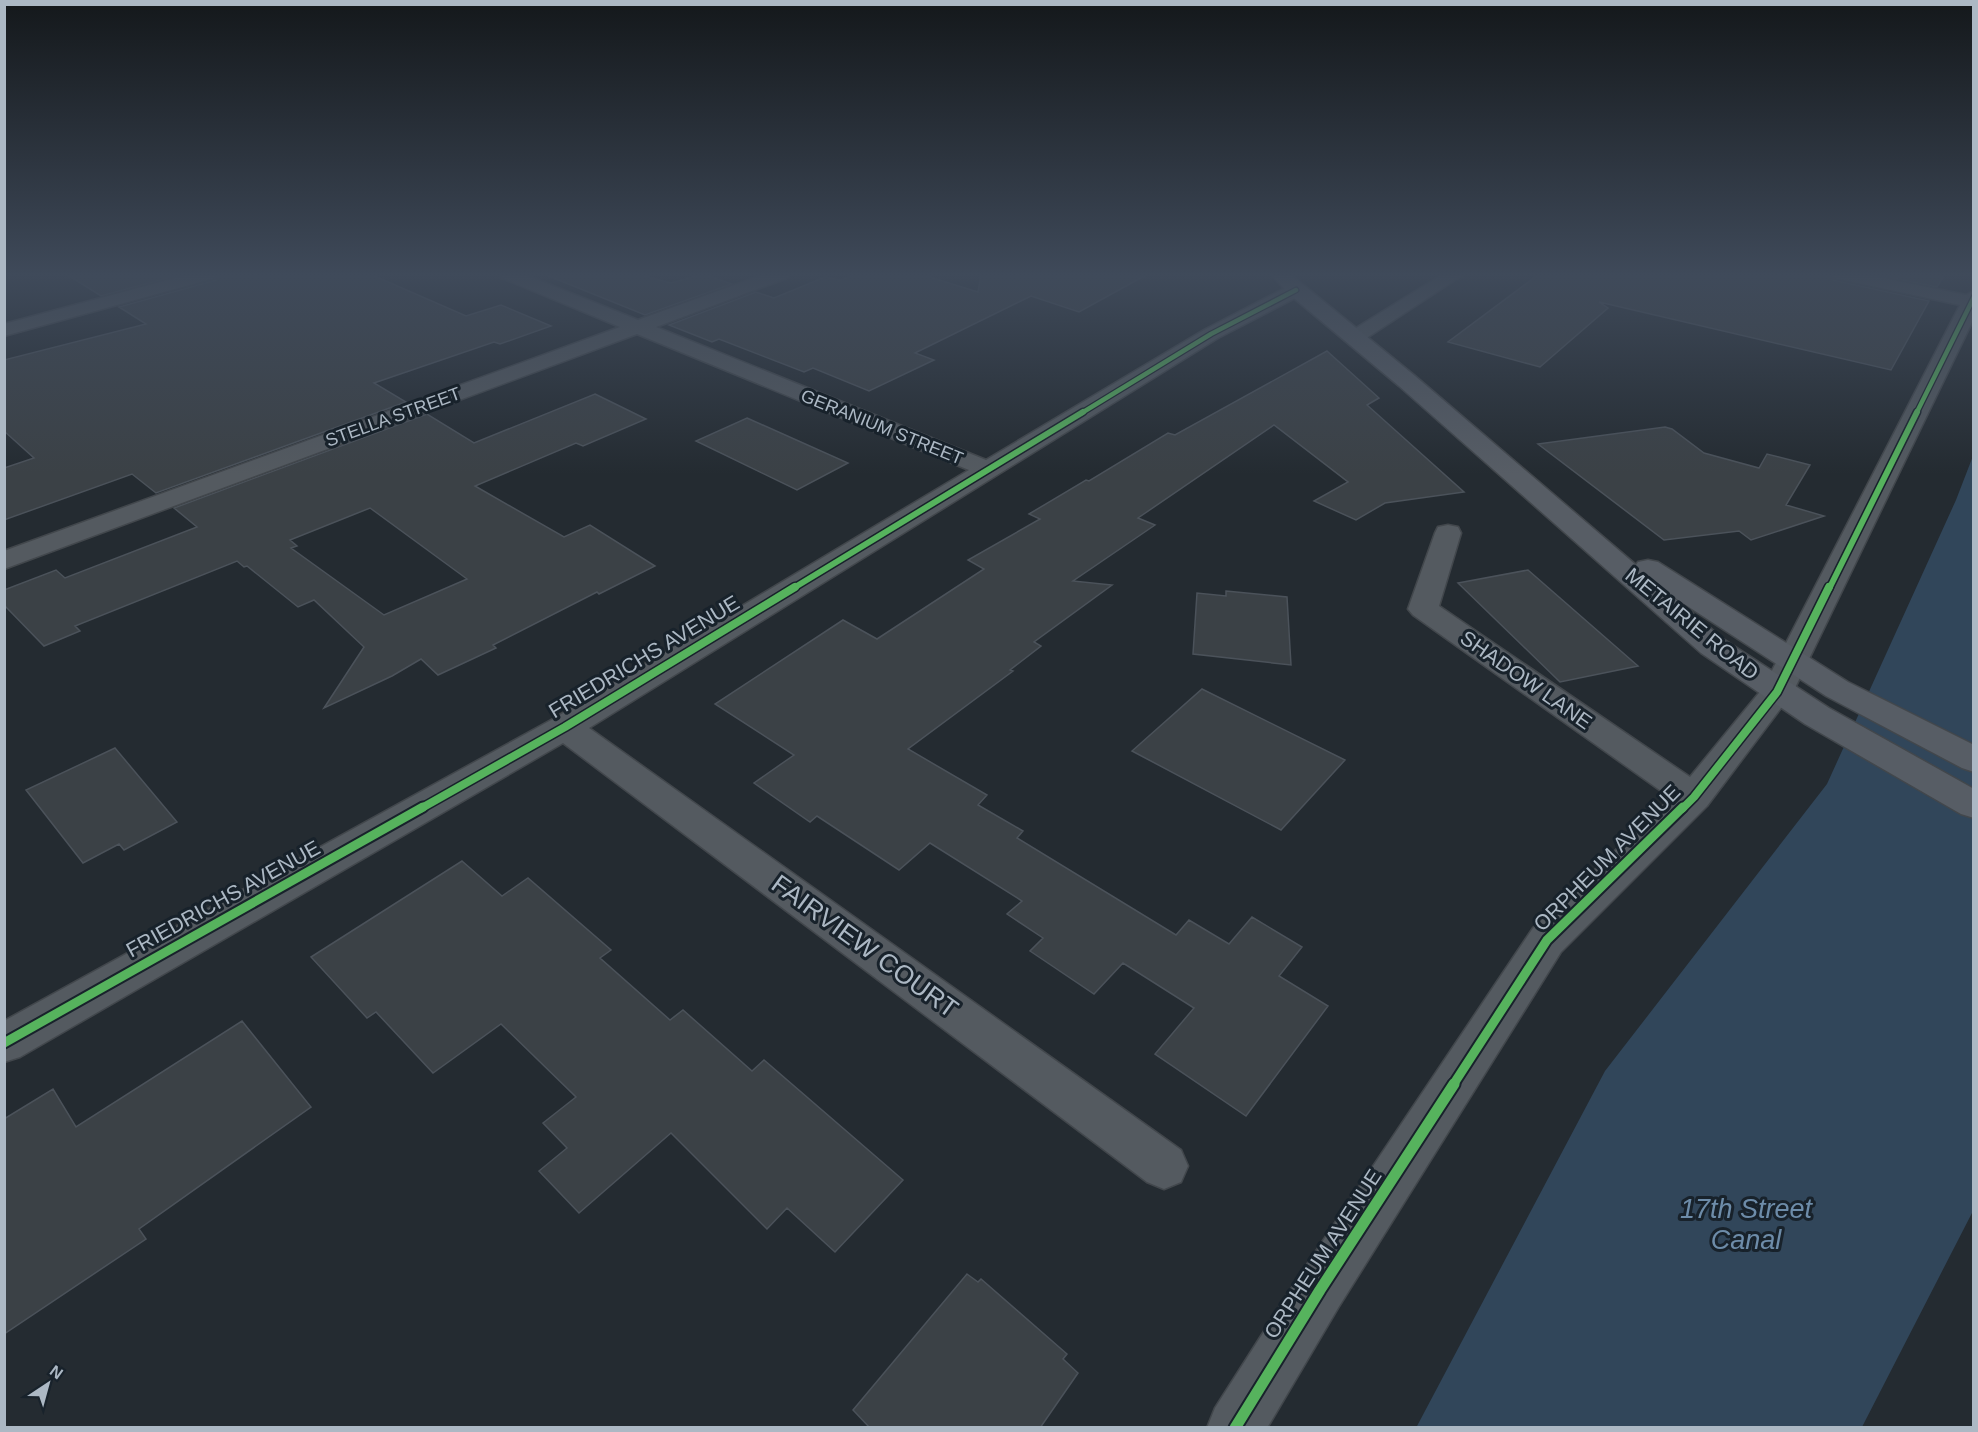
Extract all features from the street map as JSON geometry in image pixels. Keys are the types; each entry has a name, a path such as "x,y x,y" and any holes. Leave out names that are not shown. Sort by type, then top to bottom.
{"main road":[{"name":"METAIRIE ROAD","path":"1358,341 1712,646 1785,677 1837,689 1974,760"},
{"name":"METAIRIE ROAD","path":"1785,677 1817,716 1974,805"}],"street":[{"name":"STELLA STREET","path":"4,561 601,341"},
{"name":"GERANIUM STREET","path":"672,341 989,470"},
{"name":"FRIEDRICHS AVENUE","path":"4,1043 565,727 1200,341"},
{"name":"ORPHEUM AVENUE","path":"1235,1428 1320,1290 1547,940 1694,797 1785,677 1951,341"},
{"name":"SHADOW LANE","path":"1448,533 1423,609 1694,797"},
{"name":"FAIRVIEW COURT","path":"565,727 1164,1166"}],"water":[{"name":"17th Street Canal","path":"1973,456 1973,1211 1862,1427 1416,1428 1605,1071 1827,784 1956,500"}],"building":[{"path":"80,341 509,341 500,344 494,342 374,383 406,402 156,493 132,474 4,520 4,468 34,458 4,431 4,360"},
{"path":"724,341 940,341 915,353 934,360 869,391 813,368 804,372"},
{"path":"1450,341 1570,341 1540,367 1448,342"},
{"path":"1766,341 1907,341 1891,370"},
{"path":"1327,351 1379,398 1367,405 1464,492 1385,503 1356,520 1314,501 1348,482 1274,425 1138,518 1155,525 1073,581 1112,585 1034,642 1041,646 1010,670 1013,671 908,749 987,795 978,805 1023,831 1017,838 1176,935 1189,920 1229,944 1252,917 1302,947 1279,976 1328,1006 1246,1116 1155,1054 1194,1008 1123,963 1094,994 1030,951 1043,938 1007,914 1022,901 930,843 899,870 817,816 810,822 754,783 794,755 715,704 843,620 877,639 984,569 968,560 1040,519 1029,514 1168,433 1175,435"},
{"path":"595,394 646,419 583,446 576,443 475,486 564,537 590,525 655,566 599,594 597,592 493,645 496,648 438,675 421,659 392,676 324,708 364,647 314,600 298,607 247,566 244,567 237,561 75,626 80,631 44,646 4,605 4,590 56,570 65,578 197,527 174,508 427,414 474,443","holes":["370,508 467,579 384,615 291,548 297,546 290,540"]},
{"path":"747,418 848,463 797,490 696,441"},
{"path":"1665,427 1672,429 1704,453 1759,468 1767,454 1810,465 1786,505 1824,516 1751,540 1739,531 1664,540 1538,444"},
{"path":"1528,570 1638,666 1560,682 1458,583"},
{"path":"1226,591 1287,597 1291,665 1193,654 1197,593 1226,596"},
{"path":"1202,689 1345,760 1281,830 1132,751"},
{"path":"115,748 177,822 124,850 119,844 83,863 26,790"},
{"path":"462,861 502,896 528,878 611,950 600,958 670,1020 683,1010 752,1071 764,1060 903,1180 835,1252 787,1208 767,1229 671,1133 579,1213 539,1171 567,1148 543,1123 576,1097 501,1024 433,1073 376,1012 367,1018 311,957"},
{"path":"242,1021 311,1107 139,1229 146,1239 4,1334 4,1119 53,1089 76,1127"},
{"path":"967,1274 978,1282 981,1279 1067,1354 1063,1359 1078,1373 1040,1428 870,1428 853,1410"}],"cycle path":[{"path":"4,1043 565,727 1200,341"},
{"path":"1235,1428 1320,1290 1547,940 1694,797 1777,692 1952,341"}]}
